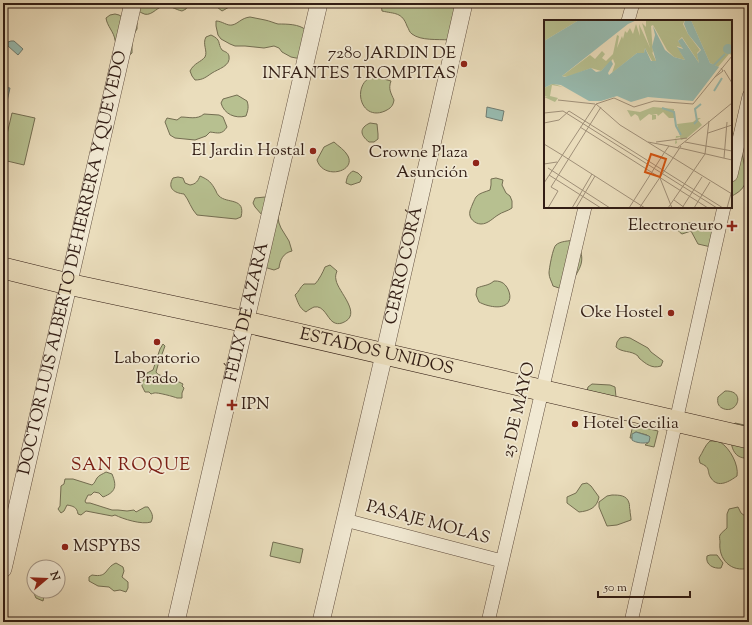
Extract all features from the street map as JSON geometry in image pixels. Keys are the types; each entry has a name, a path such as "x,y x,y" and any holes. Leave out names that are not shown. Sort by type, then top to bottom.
{"main road":[{"name":"ESTADOS UNIDOS","path":"3,268 68,284 246,322 749,438"}],"street":[{"name":"DOCTOR LUIS ALBERTO DE HERRERA Y QUEVEDO","path":"3,569 133,3"},
{"name":"FÉLIX DE AZARA","path":"176,622 319,3"},
{"name":"CERRO CORÁ","path":"321,622 464,3"},
{"path":"628,20 633,3"},
{"path":"732,171 749,96"},
{"name":"25 DE MAYO","path":"488,622 585,208"},
{"path":"630,622 724,208"},
{"name":"PASAJE MOLAS","path":"345,520 502,561"}],"green space":[{"path":"135,3 189,3 186,9 182,11 170,6 165,6 145,14 136,8"},
{"path":"212,3 245,3 232,5 222,11"},
{"path":"381,3 420,3 430,5 439,3 449,4 458,9 449,40 425,39 412,34 403,18 398,14 382,11"},
{"path":"115,14 137,23 137,29 132,37 132,53 128,56 116,50 114,37 106,18"},
{"path":"250,17 267,20 278,24 296,25 306,30 306,59 291,57 274,46 264,48 235,46 221,39 218,35 216,21 232,25"},
{"path":"211,35 218,40 222,50 229,55 228,62 224,67 204,78 195,80 190,71 193,66 205,57 205,40 206,37"},
{"path":"373,76 391,81 390,89 394,100 389,109 376,113 369,111 364,107 361,101 362,86 366,80"},
{"path":"237,95 247,101 248,108 246,116 238,117 230,115 222,107 221,103 223,99"},
{"path":"12,113 35,118 24,165 3,160 3,151"},
{"path":"204,114 219,115 223,117 227,127 222,132 210,132 206,136 195,140 175,138 170,135 165,122 167,118 177,120 181,117 196,118"},
{"path":"370,123 377,124 378,139 374,142 369,142 362,134 362,129"},
{"path":"732,132 738,140 746,172 743,188 732,196"},
{"path":"334,142 347,154 349,162 343,170 338,172 326,170 320,166 317,160 324,147"},
{"path":"353,171 362,177 360,182 351,185 346,183 348,176"},
{"path":"200,176 213,185 219,196 241,206 241,217 236,219 197,215 184,194 175,191 171,187 173,178 183,178 185,183 190,185 194,184"},
{"path":"496,178 503,180 502,185 506,193 510,196 512,208 486,223 476,223 470,216 470,210 476,197 479,194 490,190 491,179"},
{"path":"269,194 282,202 278,218 279,223 289,241 292,251 284,255 280,262 279,268 274,270 264,267 262,215 253,203 255,198 265,197"},
{"path":"683,223 712,226 715,229 711,247 698,244 691,231 682,234 678,230 677,226"},
{"path":"575,240 582,256 581,264 571,282 562,289 553,286 549,273 551,258 555,247 556,245 565,241"},
{"path":"330,265 337,271 336,280 350,309 351,315 340,324 333,322 320,308 314,307 306,312 300,307 295,295 304,284 315,284 325,267"},
{"path":"494,281 503,283 508,290 510,299 507,304 503,306 495,307 482,304 479,302 476,295 477,288 488,285"},
{"path":"620,338 630,338 648,348 663,361 661,366 655,367 649,365 635,354 618,349 616,347 617,342"},
{"path":"163,344 165,346 156,372 170,380 175,380 183,384 182,386 184,388 182,398 159,393 151,394 149,392 145,392 142,386 147,373 153,370"},
{"path":"592,384 610,385 615,387 616,397 587,391 588,387"},
{"path":"725,391 736,394 738,398 732,409 727,410 718,404 718,397"},
{"path":"735,423 749,426 749,458 738,456 732,448 731,427"},
{"path":"633,425 658,431 654,447 645,445 648,443 647,435 636,432 632,438 630,438"},
{"path":"710,441 720,442 727,448 733,457 737,467 737,476 728,482 720,484 714,481 711,478 706,466 700,463 699,458"},
{"path":"106,472 112,474 114,478 115,485 113,491 103,497 99,493 94,492 91,495 88,495 85,501 86,503 112,510 134,510 136,512 148,507 152,514 151,522 138,522 115,515 112,516 86,511 81,515 78,514 74,507 67,505 61,513 58,509 60,506 61,486 64,484 65,479 73,479 92,485 100,475"},
{"path":"587,483 599,497 598,501 592,508 579,512 567,503 567,497 576,493 582,484"},
{"path":"620,495 628,500 631,520 617,525 607,526 599,507 599,502 607,496"},
{"path":"738,507 741,513 749,519 749,568 743,569 731,566 727,563 721,554 720,548 720,536 721,533 727,528 727,514 729,509"},
{"path":"273,542 303,549 300,563 270,556"},
{"path":"717,555 723,563 721,568 713,567 707,562 707,556"},
{"path":"116,563 123,567 124,571 122,577 128,582 126,592 120,590 114,591 109,587 98,586 89,581 89,577 92,575 97,576 104,574 112,565"}],"water":[{"path":"14,41 23,49 18,55 8,46 8,42"},
{"path":"3,87 10,88 6,106 3,105"},
{"path":"487,107 504,111 502,121 486,117"},
{"path":"636,432 649,436 649,442 640,443 632,440 632,434"}],"place":[{"name":"7280 JARDIN DE INFANTES TROMPITAS","path":"464,64"},
{"name":"El Jardin Hostal","path":"313,151"},
{"name":"Crowne Plaza Asunción","path":"476,163"},
{"name":"Electroneuro","path":"732,226"},
{"name":"Oke Hostel","path":"671,313"},
{"name":"Laboratorio Prado","path":"157,342"},
{"name":"IPN","path":"232,405"},
{"name":"Hotel Cecilia","path":"575,424"},
{"name":"MSPYBS","path":"65,547"}],"district":[{"name":"SAN ROQUE","path":"131,466"}]}
